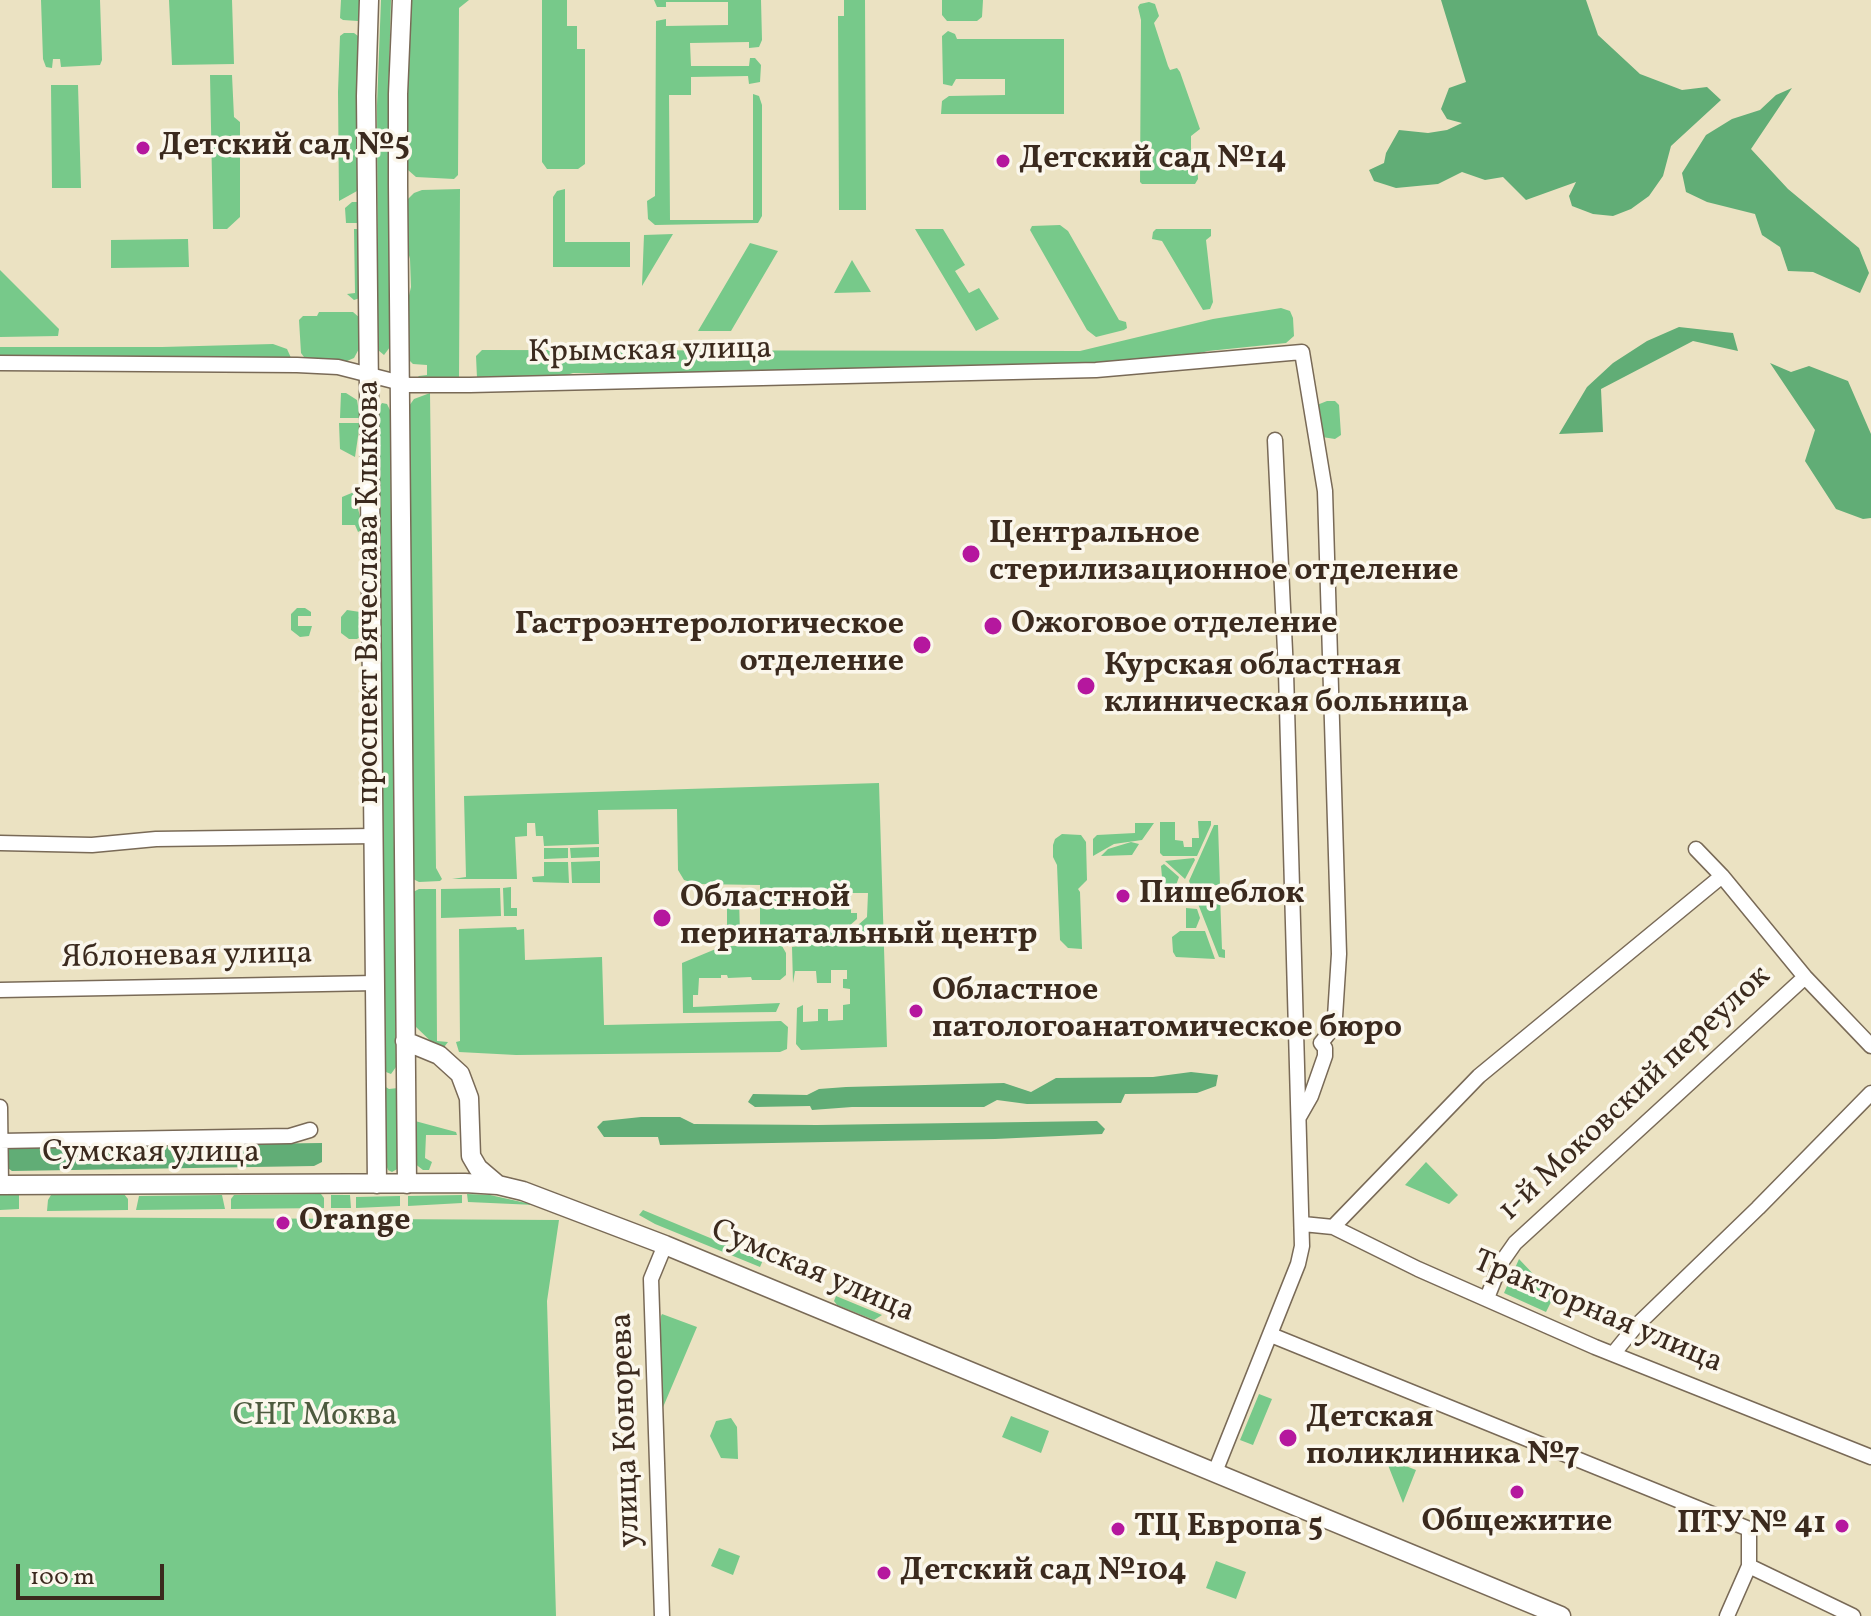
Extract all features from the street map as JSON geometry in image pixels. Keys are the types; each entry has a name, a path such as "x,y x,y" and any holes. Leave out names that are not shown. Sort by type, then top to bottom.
{"main road":[{"name":"проспект Вячеслава Клыкова","path":"369,0 366,96 377,1184"},
{"name":"проспект Вячеслава Клыкова","path":"402,0 398,94 399,409 407,1184"},
{"path":"370,355 375,366 387,369 397,362 399,356"},
{"path":"371,410 376,398 385,395 394,398 399,409"},
{"path":"405,1041 439,1055 460,1074 469,1098 471,1156 478,1168 498,1185"},
{"path":"376,1067 379,1075 389,1080 399,1077 405,1065"},
{"name":"Сумская улица","path":"0,1185 498,1185 544,1197 1561,1616"}],"street":[{"name":"Крымская улица","path":"0,363 297,365 338,367 399,383 470,385 1035,372 1139,367 1302,352 1325,491 1339,954 1335,1017 1332,1029 1321,1043"},
{"path":"1215,1472 1298,1264 1303,1224 1275,440"},
{"path":"0,843 92,845 156,839 374,836"},
{"path":"1696,849 1805,977 1871,1046"},
{"path":"1333,1227 1479,1076 1722,876"},
{"name":"1-й Моковский переулок","path":"1487,1298 1501,1263 1515,1243 1805,977"},
{"name":"Яблоневая улица","path":"0,990 376,983"},
{"path":"1297,1051 1311,1041 1321,1043 1325,1048 1311,1096 1299,1117"},
{"path":"1613,1354 1635,1327 1871,1093"},
{"path":"0,1107 0,1185"},
{"name":"Сумская улица","path":"0,1141 290,1136 310,1130"},
{"name":"Тракторная улица","path":"1303,1224 1333,1227 1418,1269 1613,1354 1871,1457"},
{"name":"улица Конорева","path":"662,1616 651,1279 665,1245"},
{"path":"1271,1335 1749,1529 1749,1566 1727,1616"},
{"path":"1749,1566 1853,1616"}],"green space":[{"path":"41,0 100,0 100,65 61,67 60,59 53,59 52,68 46,67"},
{"path":"169,0 232,0 234,64 172,65"},
{"path":"341,0 362,0 362,17 358,21 340,18"},
{"path":"381,0 391,0 388,105 390,347 384,355 378,350 377,105"},
{"path":"409,0 469,0 459,8 458,175 454,179 416,177 404,162"},
{"path":"542,0 567,0 567,26 577,26 577,49 585,49 585,164 578,169 547,169 542,162"},
{"path":"654,0 761,0 762,40 759,47 749,48 749,42 690,43 691,66 749,66 750,58 755,58 761,65 760,82 749,84 748,76 691,77 691,95 669,95 670,220 753,220 753,94 759,96 762,105 762,216 758,223 655,225 648,219 647,201 655,196 656,21 666,19 666,26 728,25 728,2 666,2 666,7 657,7"},
{"path":"844,0 865,0 866,210 839,210 838,16 844,16"},
{"path":"942,0 983,0 982,17 977,21 947,21 942,15"},
{"path":"1441,0 1586,0 1598,35 1640,74 1682,90 1707,87 1721,100 1671,146 1663,176 1649,196 1631,209 1613,216 1593,214 1572,206 1569,196 1576,182 1526,200 1503,177 1485,180 1462,172 1438,184 1396,188 1374,181 1369,170 1384,163 1399,130 1428,133 1447,130 1462,123 1447,119 1441,109 1449,88 1466,82"},
{"path":"1149,2 1155,4 1159,16 1154,23 1168,66 1170,70 1177,68 1180,72 1200,129 1191,136 1191,158 1198,158 1204,164 1197,165 1198,179 1195,184 1140,182 1141,20 1138,7"},
{"path":"948,31 955,34 957,39 1064,39 1064,114 941,114 942,101 949,96 1005,95 1005,79 956,79 952,86 943,84 942,36"},
{"path":"344,33 358,36 357,191 339,201 338,92 340,36"},
{"path":"210,75 232,75 234,117 240,122 240,217 227,229 213,229"},
{"path":"51,85 78,85 81,188 52,188"},
{"path":"1792,88 1751,149 1788,189 1859,248 1869,273 1860,293 1813,272 1788,271 1780,247 1762,235 1755,214 1707,202 1686,192 1682,173 1706,135 1732,119 1760,110 1776,95"},
{"path":"460,189 459,381 415,380 427,375 427,365 413,364 408,359 406,308 411,287 410,259 404,237 406,201 422,190"},
{"path":"565,189 565,242 630,242 630,267 553,267 553,197 557,191"},
{"path":"352,202 358,202 359,223 346,223 345,208"},
{"path":"1060,225 1068,231 1119,320 1126,322 1127,328 1124,330 1096,337 1087,330 1030,230 1032,226"},
{"path":"354,229 359,229 360,298 354,300 347,294 355,293"},
{"path":"915,229 943,229 965,265 955,271 969,293 979,288 999,319 976,331"},
{"path":"1156,229 1211,229 1211,236 1206,240 1213,302 1210,309 1203,310 1162,241 1152,239"},
{"path":"673,234 642,286 644,235"},
{"path":"188,239 189,267 111,268 111,240"},
{"path":"750,243 778,251 731,331 698,331"},
{"path":"852,260 871,292 834,293"},
{"path":"0,270 59,329 58,336 0,337"},
{"path":"1281,308 1290,311 1293,318 1294,336 1286,343 1132,362 625,377 573,373 553,379 477,378 476,356 482,350 1080,351 1213,319"},
{"path":"319,312 353,312 361,319 361,345 354,358 347,361 313,361 304,357 301,353 299,320 303,316 317,316"},
{"path":"1679,327 1733,333 1738,351 1693,341 1601,389 1603,432 1559,434 1587,387 1613,363 1647,341"},
{"path":"273,344 287,349 292,360 0,361 0,347"},
{"path":"1770,363 1791,372 1809,366 1848,381 1871,434 1871,518 1863,519 1836,509 1805,461 1815,430"},
{"path":"341,393 357,400 360,418 340,418"},
{"path":"430,393 436,868 442,879 419,882 413,879 409,406 414,399"},
{"path":"1335,401 1339,405 1341,435 1335,439 1322,437 1317,405"},
{"path":"382,403 387,404 390,410 396,1067 391,1074 386,1072 384,1065 378,409"},
{"path":"339,423 360,423 355,457 340,449"},
{"path":"354,492 363,529 358,532 355,525 342,525 342,497"},
{"path":"297,608 311,612 311,616 298,616 298,626 312,626 309,636 300,637 291,630 291,614"},
{"path":"347,610 360,612 360,637 357,639 349,639 341,633 341,617"},
{"path":"879,783 887,1047 801,1050 796,1044 797,1008 803,1005 803,1022 818,1021 818,1009 828,1009 828,1021 843,1020 843,1005 850,1004 850,989 843,988 847,970 831,970 831,983 817,983 816,971 795,971 793,983 792,947 833,942 848,934 867,917 868,893 851,893 851,913 857,913 857,919 839,935 821,939 749,940 748,936 760,935 760,885 697,884 684,880 678,870 677,809 598,810 599,844 544,846 543,836 536,836 535,823 527,823 527,836 515,837 517,879 452,879 466,877 464,796"},
{"path":"1198,821 1211,821 1211,825 1197,856 1163,856 1160,853 1160,822 1175,822 1175,840 1183,841 1184,847 1192,847 1192,838 1199,838"},
{"path":"1135,823 1154,823 1142,840 1114,844 1093,856 1093,839 1097,835 1135,833"},
{"path":"1214,825 1218,825 1220,885 1213,885 1213,894 1220,895 1225,958 1219,957 1189,881"},
{"path":"1062,834 1081,835 1086,842 1087,880 1078,889 1082,949 1068,948 1060,940 1057,865 1053,845"},
{"path":"1131,842 1139,844 1132,855 1101,856 1108,849"},
{"path":"599,847 599,857 571,858 570,848"},
{"path":"544,848 568,848 568,858 544,859"},
{"path":"1194,858 1185,879 1165,861"},
{"path":"600,861 600,883 572,883 571,862"},
{"path":"544,862 568,862 569,883 533,882 532,877 544,876"},
{"path":"1164,864 1179,877 1175,888 1163,888 1161,866"},
{"path":"511,887 511,908 517,908 517,916 504,916 503,888"},
{"path":"500,888 501,916 441,918 441,889"},
{"path":"436,889 437,1041 448,1042 441,1051 416,1027 411,939 413,892"},
{"path":"731,892 739,896 740,936 735,940 727,936 727,897"},
{"path":"1186,908 1197,909 1200,918 1196,928 1186,928"},
{"path":"516,927 517,930 524,929 525,960 602,957 604,1025 781,1021 788,1027 787,1049 780,1052 516,1055 459,1052 456,1042 460,1041 459,929"},
{"path":"1180,931 1205,931 1215,959 1176,957 1172,937"},
{"path":"723,946 782,946 786,953 786,975 780,980 728,978 727,975 699,978 698,995 693,995 693,1007 780,1003 776,1012 683,1013 682,963"},
{"path":"1191,1072 1218,1075 1216,1086 1197,1093 1125,1094 1121,1103 1027,1104 997,1100 984,1107 812,1110 810,1106 755,1107 748,1102 753,1094 807,1095 819,1089 846,1087 1004,1083 1031,1092 1056,1078 1153,1077"},
{"path":"384,1086 398,1088 399,1168 392,1172 385,1162"},
{"path":"680,1117 694,1124 1097,1121 1105,1129 1102,1134 995,1139 660,1145 658,1137 604,1137 597,1127 603,1121"},
{"path":"415,1121 456,1132 457,1135 426,1135 425,1158 432,1162 429,1170 423,1170 414,1163"},
{"path":"322,1143 322,1162 314,1166 12,1171 5,1166 5,1147"},
{"path":"1426,1162 1458,1195 1449,1204 1405,1185"},
{"path":"124,1194 128,1199 128,1210 47,1211 51,1195"},
{"path":"321,1194 324,1208 231,1209 234,1195"},
{"path":"467,1194 490,1195 535,1205 468,1202"},
{"path":"0,1195 19,1195 19,1209 0,1210"},
{"path":"222,1195 225,1209 136,1210 139,1196"},
{"path":"331,1195 350,1195 351,1208 331,1208"},
{"path":"462,1195 462,1203 408,1206 408,1196"},
{"path":"400,1196 400,1206 356,1208 356,1197"},
{"path":"643,1210 763,1260 760,1267 655,1224 639,1215"},
{"name":"СНТ Моква","path":"0,1217 559,1220 547,1301 556,1616 0,1616"},
{"path":"1519,1259 1554,1296 1546,1312 1504,1293"},
{"path":"836,1296 882,1315 874,1320 837,1305 834,1301"},
{"path":"661,1316 697,1327 661,1412"},
{"path":"1259,1394 1272,1399 1253,1445 1240,1440"},
{"path":"1011,1416 1049,1431 1041,1453 1002,1437"},
{"path":"731,1418 737,1427 738,1459 721,1458 710,1436 716,1421"},
{"path":"1386,1460 1416,1470 1403,1503"},
{"path":"719,1548 740,1556 733,1575 711,1566"},
{"path":"1216,1561 1246,1572 1236,1599 1206,1588"}],"place":[{"name":"Детский сад №5","path":"143,148"},
{"name":"Детский сад №14","path":"1003,161"},
{"name":"Центральное стерилизационное отделение","path":"971,554"},
{"name":"Ожоговое отделение","path":"993,626"},
{"name":"Гастроэнтерологическое отделение","path":"922,645"},
{"name":"Курская областная клиническая больница","path":"1086,686"},
{"name":"Пищеблок","path":"1123,896"},
{"name":"Областной перинатальный центр","path":"662,918"},
{"name":"Областное патологоанатомическое бюро","path":"916,1011"},
{"name":"Orange","path":"283,1223"},
{"name":"Детская поликлиника №7","path":"1288,1438"},
{"name":"Общежитие","path":"1517,1492"},
{"name":"ПТУ № 41","path":"1842,1526"},
{"name":"ТЦ Европа 5","path":"1118,1529"},
{"name":"Детский сад №104","path":"884,1573"}]}
